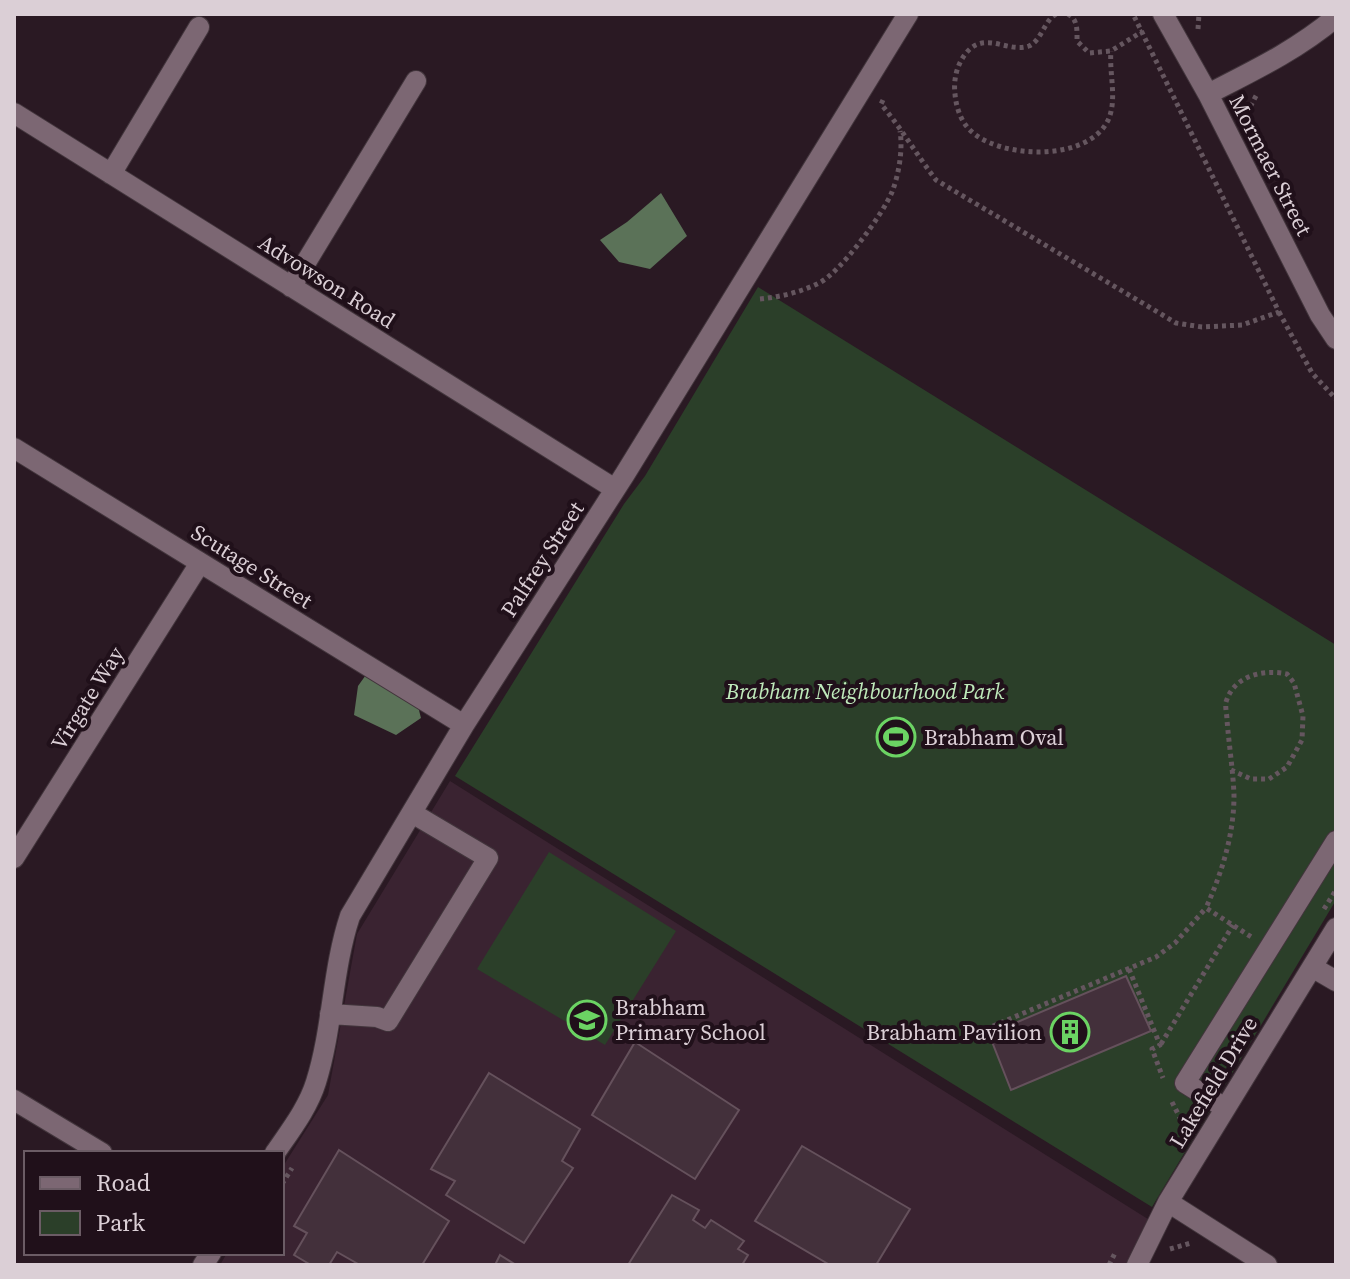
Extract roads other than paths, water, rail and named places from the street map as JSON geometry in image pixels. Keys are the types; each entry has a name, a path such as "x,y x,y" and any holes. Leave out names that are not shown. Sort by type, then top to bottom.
{"street":[{"name":"Palfrey Street","path":"276,1151 316,1083 340,945 350,916 464,725 615,489 908,14"},
{"name":"Mormaer Street","path":"1163,14 1208,94 1320,315 1336,339"},
{"path":"1208,94 1270,63 1312,37 1336,17"},
{"path":"111,174 199,27"},
{"path":"291,287 416,81"},
{"name":"Advowson Road","path":"14,113 615,489"},
{"name":"Scutage Street","path":"14,448 464,725"},
{"name":"Virgate Way","path":"14,858 200,563"},
{"path":"330,1014 377,1017 388,1021 488,858 412,813"},
{"path":"1225,1108 1185,1083 1336,841"},
{"name":"Lakefield Drive","path":"1137,1265 1168,1202 1336,928"},
{"path":"1312,967 1336,981"},
{"path":"14,1100 99,1151"},
{"path":"1168,1202 1267,1265"}],"place":[{"name":"Brabham Oval","path":"896,737"},
{"name":"Brabham Primary School","path":"587,1020"},
{"name":"Brabham Pavilion","path":"1070,1032"}],"park label":[{"name":"Brabham Neighbourhood Park","path":"865,691"}]}
